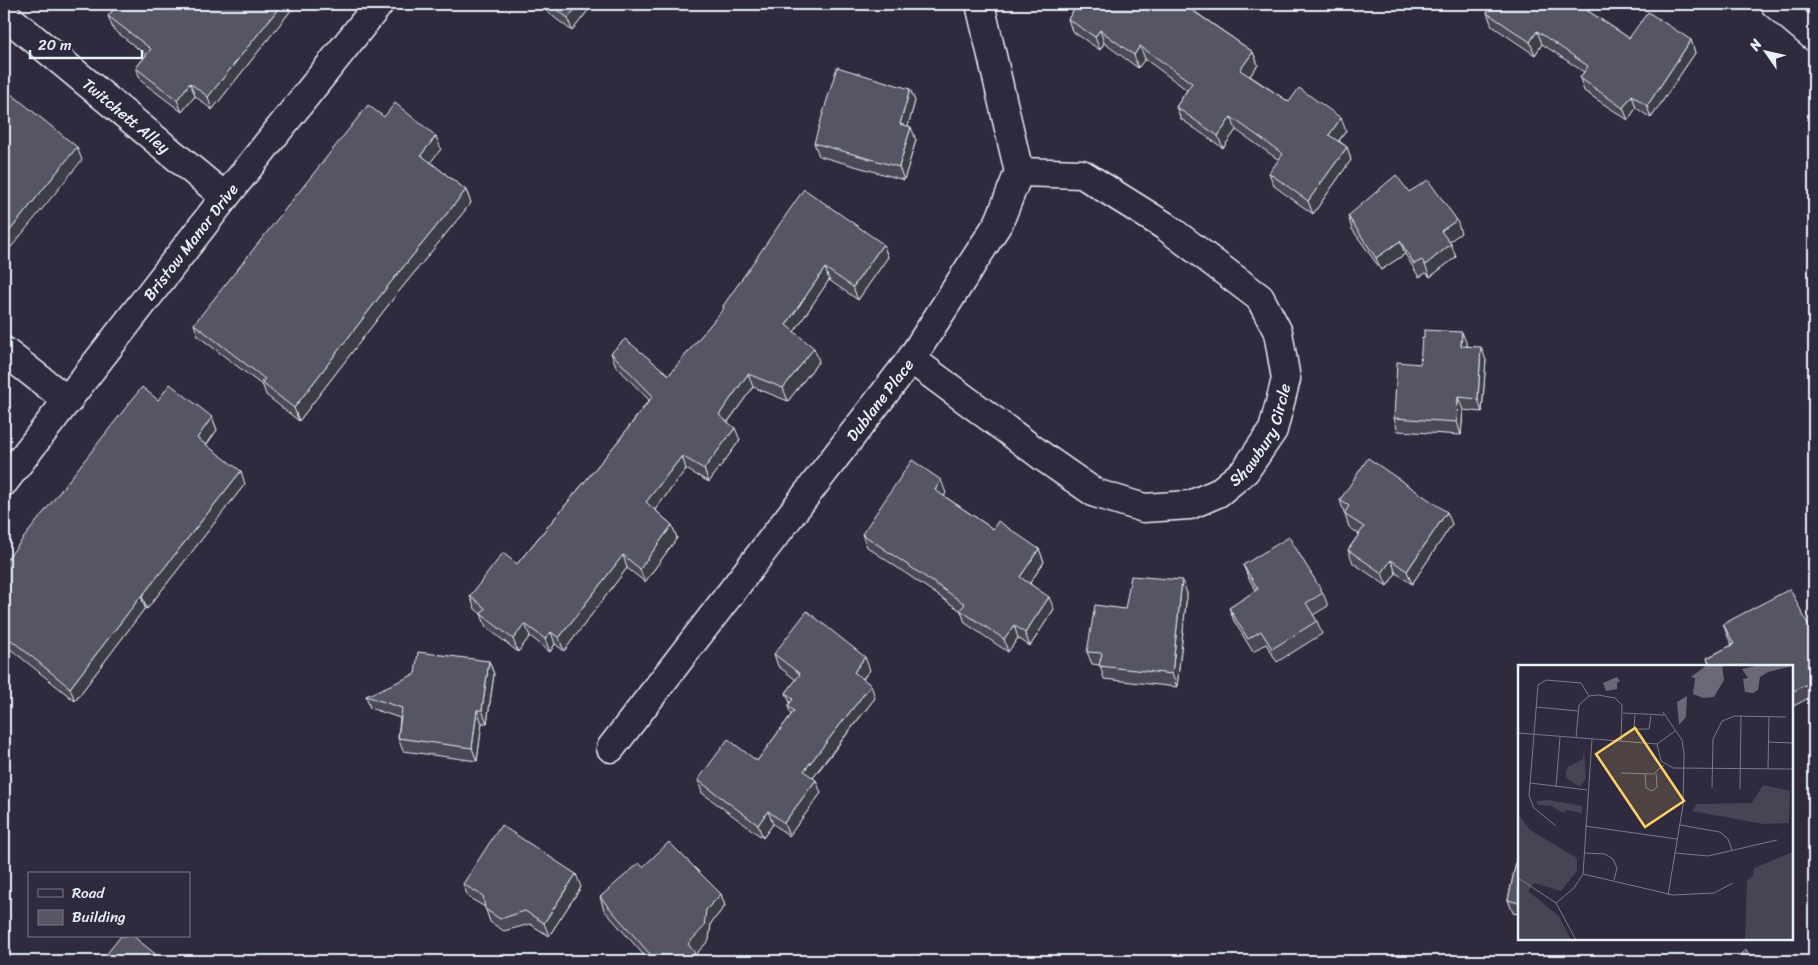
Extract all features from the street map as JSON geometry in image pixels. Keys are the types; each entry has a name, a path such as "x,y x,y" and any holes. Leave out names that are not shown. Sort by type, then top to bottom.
{"street":[{"name":"Twitchett Alley","path":"15,4 4,14 225,197"},
{"name":"Bristow Manor Drive","path":"4,482 225,197 379,4"},
{"path":"980,4 1018,172"},
{"path":"1775,4 1814,36"},
{"name":"Dublane Place","path":"611,748 911,359 999,222 1018,172"},
{"name":"Shawbury Circle","path":"911,359 1095,493 1144,508 1190,505 1218,493 1245,471 1272,430 1286,379 1278,332 1260,298 1165,226 1082,174 1018,172"},
{"path":"4,351 68,401"}],"building":[{"path":"118,4 282,4 208,97 190,83 177,100 136,68 151,49 108,16"},
{"path":"549,4 579,4 568,18"},
{"path":"1078,4 1183,4 1253,52 1240,70 1289,102 1299,88 1341,118 1329,135 1347,147 1308,201 1269,173 1283,154 1231,117 1218,136 1176,107 1192,83 1140,46 1134,55 1100,30 1095,37 1068,19"},
{"path":"1493,4 1580,4 1629,38 1648,12 1691,40 1647,106 1632,95 1623,108 1580,78 1588,66 1537,31 1530,42 1487,13"},
{"path":"837,67 910,89 900,124 911,127 899,167 814,143"},
{"path":"4,88 77,147 4,238"},
{"path":"395,103 436,136 421,155 466,190 391,282 294,408 261,382 265,379 194,324 368,105 384,117"},
{"path":"1396,175 1409,192 1428,180 1457,220 1441,231 1451,244 1425,265 1422,260 1414,264 1400,241 1376,258 1348,216"},
{"path":"804,189 883,244 853,287 825,268 786,325 814,348 783,388 748,374 719,415 735,428 704,469 682,456 646,502 672,525 640,569 623,555 559,638 551,632 545,639 525,624 513,639 481,614 485,608 470,596 503,553 517,564 653,396 611,353 625,339 669,375 724,308 723,306"},
{"path":"1424,330 1462,332 1461,346 1481,347 1478,399 1458,397 1457,422 1394,418 1397,362 1420,364"},
{"path":"170,384 212,417 197,438 241,471 70,688 4,634 4,563 142,387 158,400"},
{"path":"1368,458 1447,512 1407,571 1391,560 1382,573 1348,550 1364,527 1344,514 1349,506 1340,500"},
{"path":"912,460 941,480 935,490 993,529 998,521 1039,549 1020,577 1049,597 1025,633 1014,625 1004,639 960,610 965,604 862,534"},
{"path":"1289,537 1323,593 1306,603 1317,621 1272,649 1261,631 1248,639 1229,608 1258,589 1243,565"},
{"path":"1131,576 1182,580 1172,674 1099,666 1102,653 1087,652 1095,605 1125,609"},
{"path":"1790,589 1814,636 1814,675 1809,678 1811,682 1793,691 1793,665 1710,665 1707,658 1734,644 1723,624"},
{"path":"807,611 865,657 854,672 871,685 804,771 816,780 784,823 768,811 758,825 698,780 728,739 757,761 794,711 788,706 793,699 786,693 800,674 774,654"},
{"path":"418,652 489,661 482,710 477,710 472,748 398,738 402,708 366,696 415,674"},
{"path":"501,825 576,874 544,923 525,911 500,919 485,909 483,896 463,884"},
{"path":"669,842 721,894 706,910 704,927 688,944 695,953 685,961 656,961 600,897 639,863 643,867"},
{"path":"1518,853 1518,903 1508,900"},
{"path":"119,938 135,938 164,961 101,961"},
{"path":"1745,950 1757,961 1734,961"}]}
